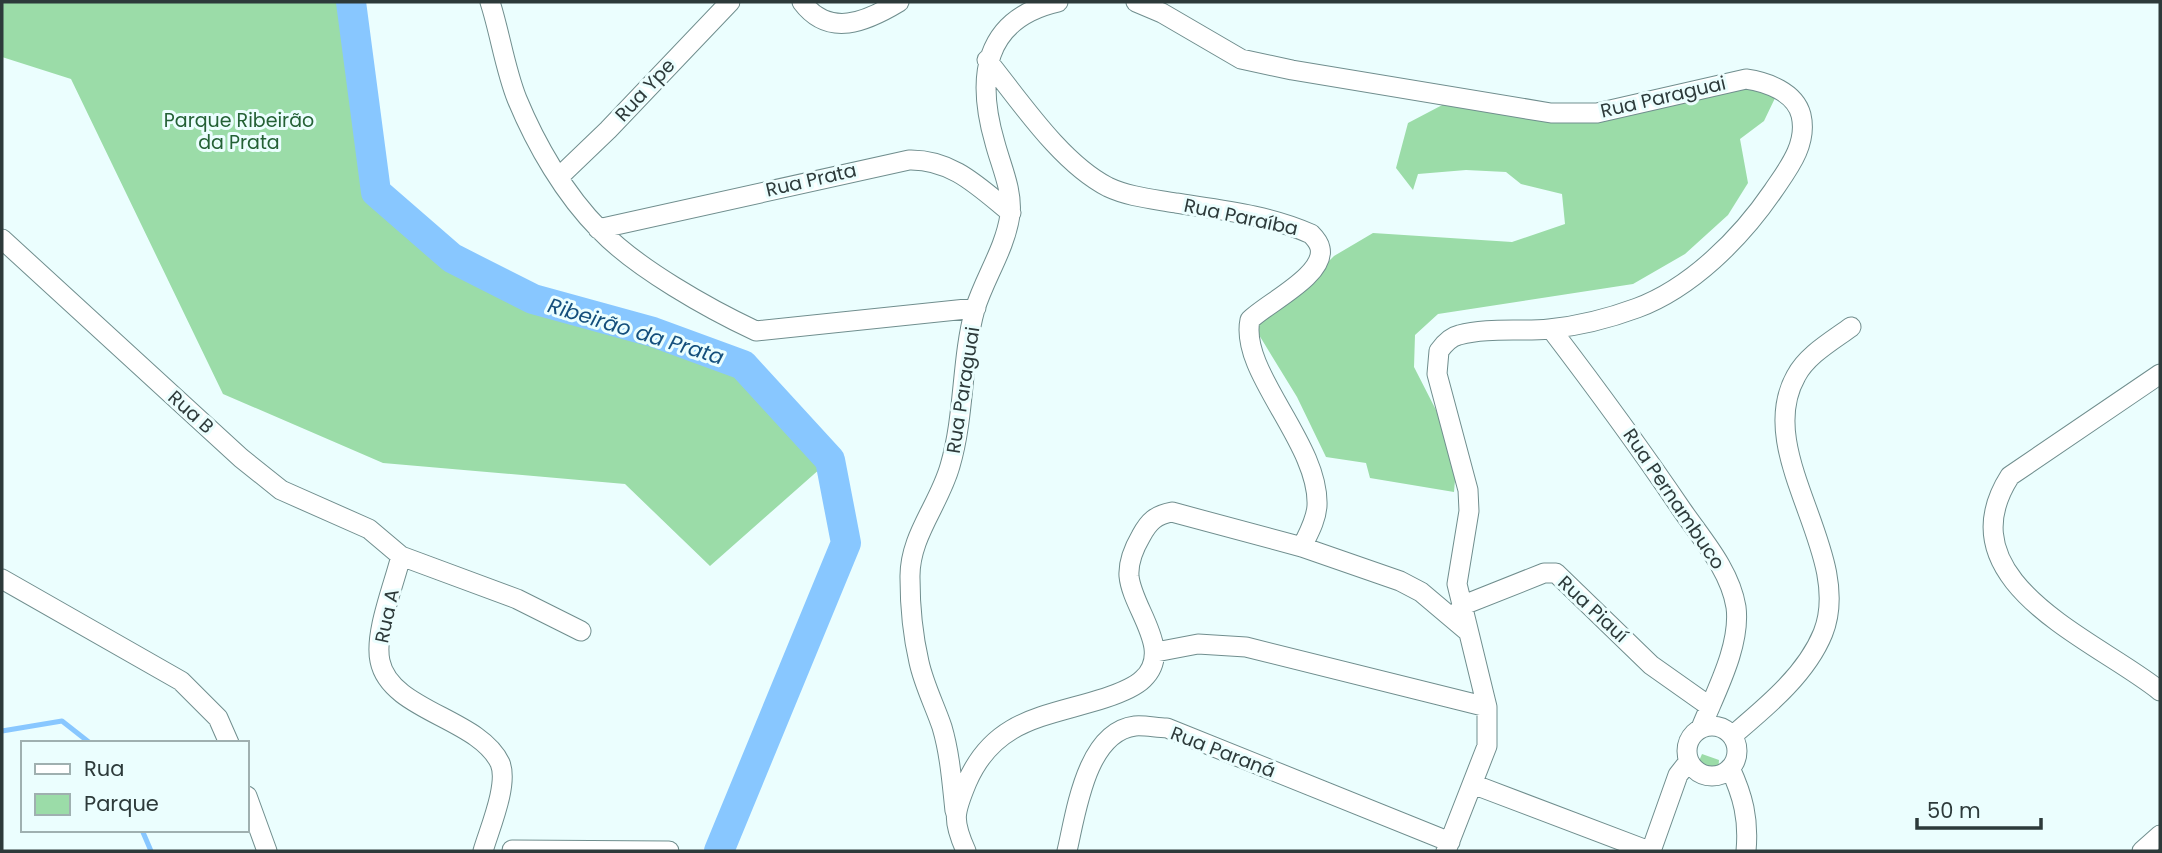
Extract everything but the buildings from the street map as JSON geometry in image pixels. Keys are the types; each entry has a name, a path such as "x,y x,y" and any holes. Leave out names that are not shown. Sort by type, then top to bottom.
{"street":[{"path":"490,2 516,97 559,177 598,229 632,257 731,319 757,331 975,308"},
{"name":"Rua Ype","path":"559,177 608,130 710,19 730,2"},
{"path":"802,2 812,16 837,25 871,16 900,2"},
{"path":"1021,16 1040,2"},
{"name":"Rua Paraguai","path":"955,819 942,727 919,662 909,581 910,557 941,495 951,463 975,308 1002,247 1010,213 1008,183 994,140 985,88 987,60 1000,34 1021,16 1058,2"},
{"name":"Rua Paraguai","path":"1136,2 1162,13 1241,59 1292,71 1551,113 1611,111 1722,82 1746,79 1766,82 1785,93 1800,110 1803,125 1800,147 1765,203 1736,234 1673,290 1639,307 1551,329 1457,335 1439,351 1435,362 1437,374 1468,490 1469,512 1458,565 1461,606 1488,707 1487,746 1475,785 1448,847"},
{"name":"Rua Paraíba","path":"987,60 1065,152 1088,174 1110,188 1139,197 1236,212 1311,234 1320,247 1319,262 1308,276 1261,309 1250,320 1247,334 1261,370 1296,433 1314,485 1317,506 1302,547"},
{"name":"Rua Prata","path":"598,229 909,160 927,159 952,168 1010,213"},
{"name":"Rua B","path":"2,239 281,490 369,529 401,556"},
{"path":"1732,736 1782,692 1800,670 1822,635 1828,615 1828,590 1821,552 1788,444 1788,394 1796,375 1811,357 1851,327"},
{"name":"Rua Pernambuco","path":"1551,329 1631,435 1725,573 1736,606 1736,625 1700,728"},
{"path":"2160,374 2010,476 1998,495 1994,512 1998,550 2012,580 2026,599 2160,691"},
{"path":"948,851 955,819 985,748 1013,726 1118,694 1142,681 1153,666 1156,652 1129,576 1132,554 1147,524 1159,514 1172,512 1302,547 1400,581 1421,592 1466,630"},
{"path":"401,556 517,599 581,631"},
{"name":"Rua A","path":"401,556 380,639 380,662 391,685 483,743 500,764 501,793 483,851"},
{"name":"Rua Piauí","path":"1461,606 1544,573 1556,573 1651,665 1709,706"},
{"path":"2,579 181,681 218,718 228,741"},
{"path":"1156,652 1198,645 1246,647 1488,707"},
{"name":"Rua Paraná","path":"1067,851 1088,768 1105,739 1133,726 1167,728 1448,847"},
{"path":"1475,785 1650,851 1678,775 1689,761 1690,739 1700,728 1717,726 1732,736 1737,752 1730,768 1711,776 1698,771 1689,761"},
{"path":"1730,768 1742,794 1748,822 1746,851"},
{"path":"248,799 267,851"},
{"path":"955,819 966,851"},
{"path":"2142,851 2160,835"},
{"path":"512,850 669,851"}],"green space":[{"name":"Parque Ribeirão da Prata","path":"2,2 351,2 376,192 452,258 533,299 653,332 743,365 830,460 710,566 625,484 383,463 223,394 71,79 2,57"},
{"path":"1749,86 1776,96 1764,121 1740,139 1748,183 1728,215 1685,254 1633,284 1438,314 1415,335 1414,367 1436,410 1456,468 1454,492 1370,478 1366,463 1326,457 1297,397 1256,330 1261,316 1308,282 1334,256 1373,233 1512,242 1565,224 1562,194 1521,184 1506,172 1466,170 1418,174 1413,190 1396,168 1408,123 1448,102 1561,117"},
{"path":"1702,754 1719,760 1718,773 1709,779 1693,775"}],"waterway":[{"name":"Ribeirão da Prata","path":"351,2 376,192 452,258 533,299 653,332 743,365 830,460 846,543 719,851"},
{"path":"2,731 62,721 87,741"},
{"path":"143,832 151,851"}]}
